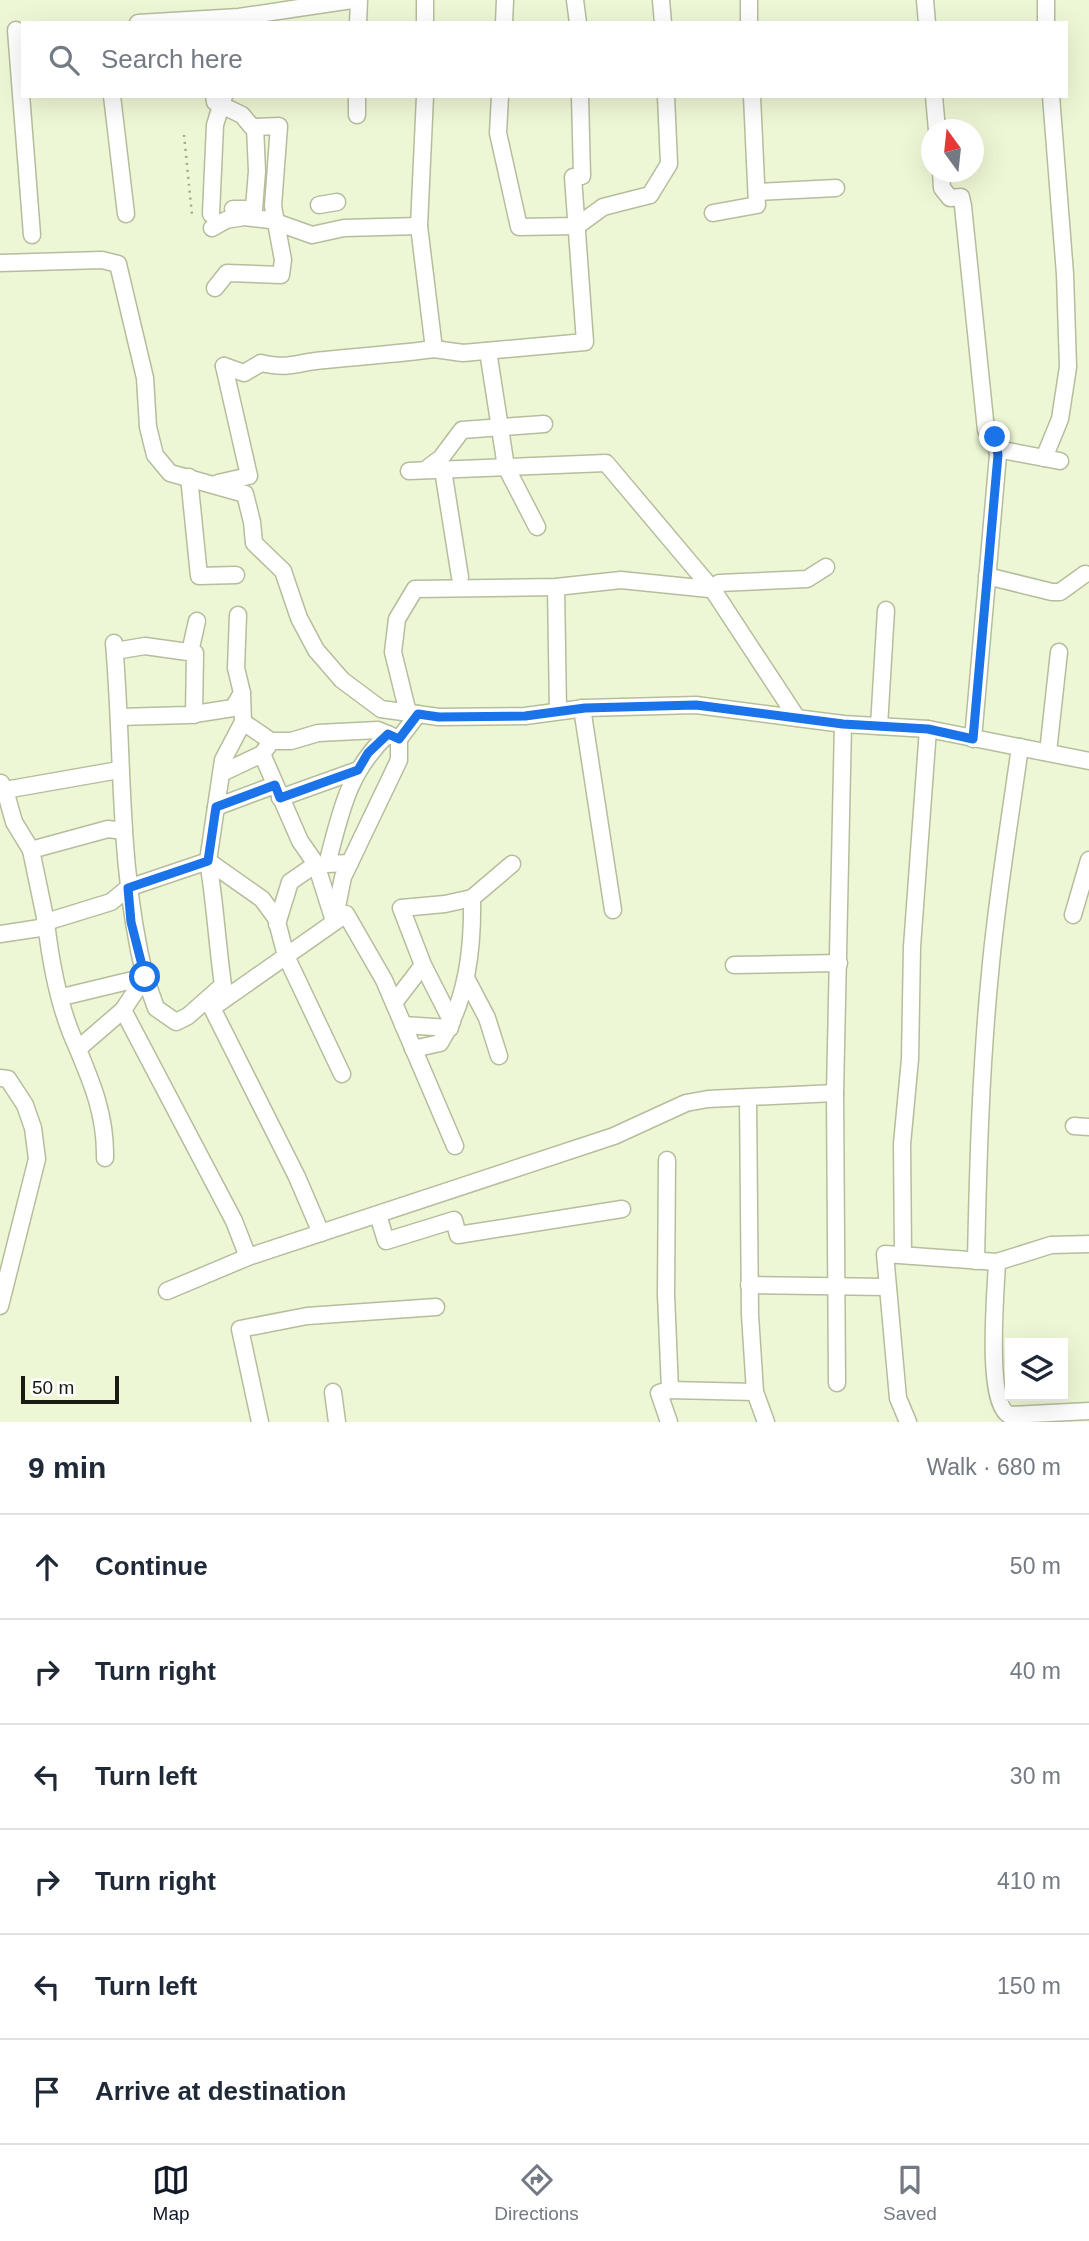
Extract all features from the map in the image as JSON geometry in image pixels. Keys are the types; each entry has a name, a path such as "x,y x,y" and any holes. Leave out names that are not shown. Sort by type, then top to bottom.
{"street":[{"path":"172,21 239,17 352,0"},
{"path":"358,21 359,0"},
{"path":"425,0 425,21"},
{"path":"504,21 505,0"},
{"path":"575,0 578,21"},
{"path":"662,0 663,21"},
{"path":"749,0 749,21"},
{"path":"925,0 928,21"},
{"path":"1046,0 1046,21"},
{"path":"13,30 32,235"},
{"path":"112,98 126,214"},
{"path":"357,98 357,116"},
{"path":"425,98 419,226 434,349"},
{"path":"500,98 498,133 519,227 577,226 603,207 650,195 669,164 666,98"},
{"path":"213,484 249,475 224,366 244,373 261,363 286,369 308,361 377,357 434,349 463,353 585,342 573,177 582,176 580,98"},
{"path":"713,213 757,205 752,98"},
{"path":"934,98 936,119"},
{"path":"997,449 1052,460 1060,419 1068,367 1065,274 1051,98"},
{"path":"220,99 255,127 257,171 254,209 232,209 211,220 215,125 220,99"},
{"path":"215,288 227,273 281,275 283,260 274,221 279,125 255,127"},
{"path":"942,182 942,188 950,198 961,197 963,206 986,430 995,437 997,449 973,739"},
{"path":"757,192 836,188"},
{"path":"319,205 337,202"},
{"path":"211,220 244,217 274,221 312,235 344,228 419,226"},
{"path":"0,263 102,260 118,264 145,378 148,427 156,455 170,473 238,490 248,498 254,543 283,571 299,618 316,650 342,680 381,709 439,717 525,716 582,708 696,705 843,724 928,729 1089,761"},
{"path":"488,351 506,467 537,527"},
{"path":"544,424 462,430 441,458 417,471 606,463 711,587 797,718"},
{"path":"443,470 460,577"},
{"path":"189,477 199,576 236,575"},
{"path":"413,714 393,652 397,619 415,589 556,587 621,580 711,587 719,583 807,579 826,566"},
{"path":"987,576 1060,592 1085,574"},
{"path":"556,587 558,711"},
{"path":"879,726 887,610"},
{"path":"194,715 195,653 145,646 115,647 119,770 131,922 156,1008 176,1022 188,1016 223,985 217,945 216,908 208,861 223,760 243,722 243,693 236,668 238,615"},
{"path":"190,652 197,621"},
{"path":"1048,752 1059,652"},
{"path":"119,717 194,715 233,708 243,693"},
{"path":"582,708 613,910"},
{"path":"350,863 327,864 348,786 368,753 393,737 413,714"},
{"path":"243,722 267,747 278,791 300,841 316,864 334,922"},
{"path":"837,1382 835,1093 843,724"},
{"path":"903,1255 902,1144 910,1059 912,947 928,729"},
{"path":"222,773 267,747 318,733 378,730 393,737"},
{"path":"334,922 343,877 399,760 393,737"},
{"path":"976,1261 979,1115 986,1023 1002,871 1020,747"},
{"path":"104,1158 106,1131 95,1086 71,1031 48,944 31,850 14,822 2,785 119,770"},
{"path":"216,807 358,770"},
{"path":"31,850 108,829 123,831"},
{"path":"1073,915 1089,860"},
{"path":"0,934 40,928 46,922 111,902 128,888 208,861"},
{"path":"208,861 262,899 277,924 286,956 342,1074"},
{"path":"277,924 290,882 316,864"},
{"path":"451,1025 423,965 401,908 445,905 472,898 512,864"},
{"path":"413,1049 440,1043 463,997 472,898"},
{"path":"321,1233 298,1177 212,1008 346,914 394,1003 455,1146"},
{"path":"734,965 839,963"},
{"path":"394,1003 423,965"},
{"path":"62,997 145,977"},
{"path":"79,1048 122,1010 145,977"},
{"path":"466,978 487,1018 499,1056"},
{"path":"122,1010 234,1221 248,1257"},
{"path":"403,1025 451,1025"},
{"path":"0,1078 8,1079 13,1084 25,1105 33,1128 37,1159 0,1306"},
{"path":"167,1291 248,1257 614,1136 686,1103 708,1098 835,1093"},
{"path":"748,1098 751,1244 749,1285 755,1392 766,1422"},
{"path":"667,1160 666,1294 670,1390"},
{"path":"378,1214 386,1241 454,1220 458,1235 622,1209"},
{"path":"908,1422 898,1398 885,1254 997,1262 1051,1245 1089,1244"},
{"path":"997,1262 994,1381 1000,1407 1009,1415 1044,1418 1089,1411"},
{"path":"749,1285 887,1287"},
{"path":"260,1422 240,1329 307,1316 436,1307"},
{"path":"669,1422 659,1394 670,1390 755,1392"},
{"path":"333,1392 337,1422"}],"path":[{"path":"184,135 192,215"}],"route":[{"path":"145,977 131,922 128,888 208,861 216,807 275,785 280,798 358,770 368,753 388,734 399,739 418,714 439,717 525,716 585,708 696,705 843,724 928,729 973,739 998,455 995,437"}]}
